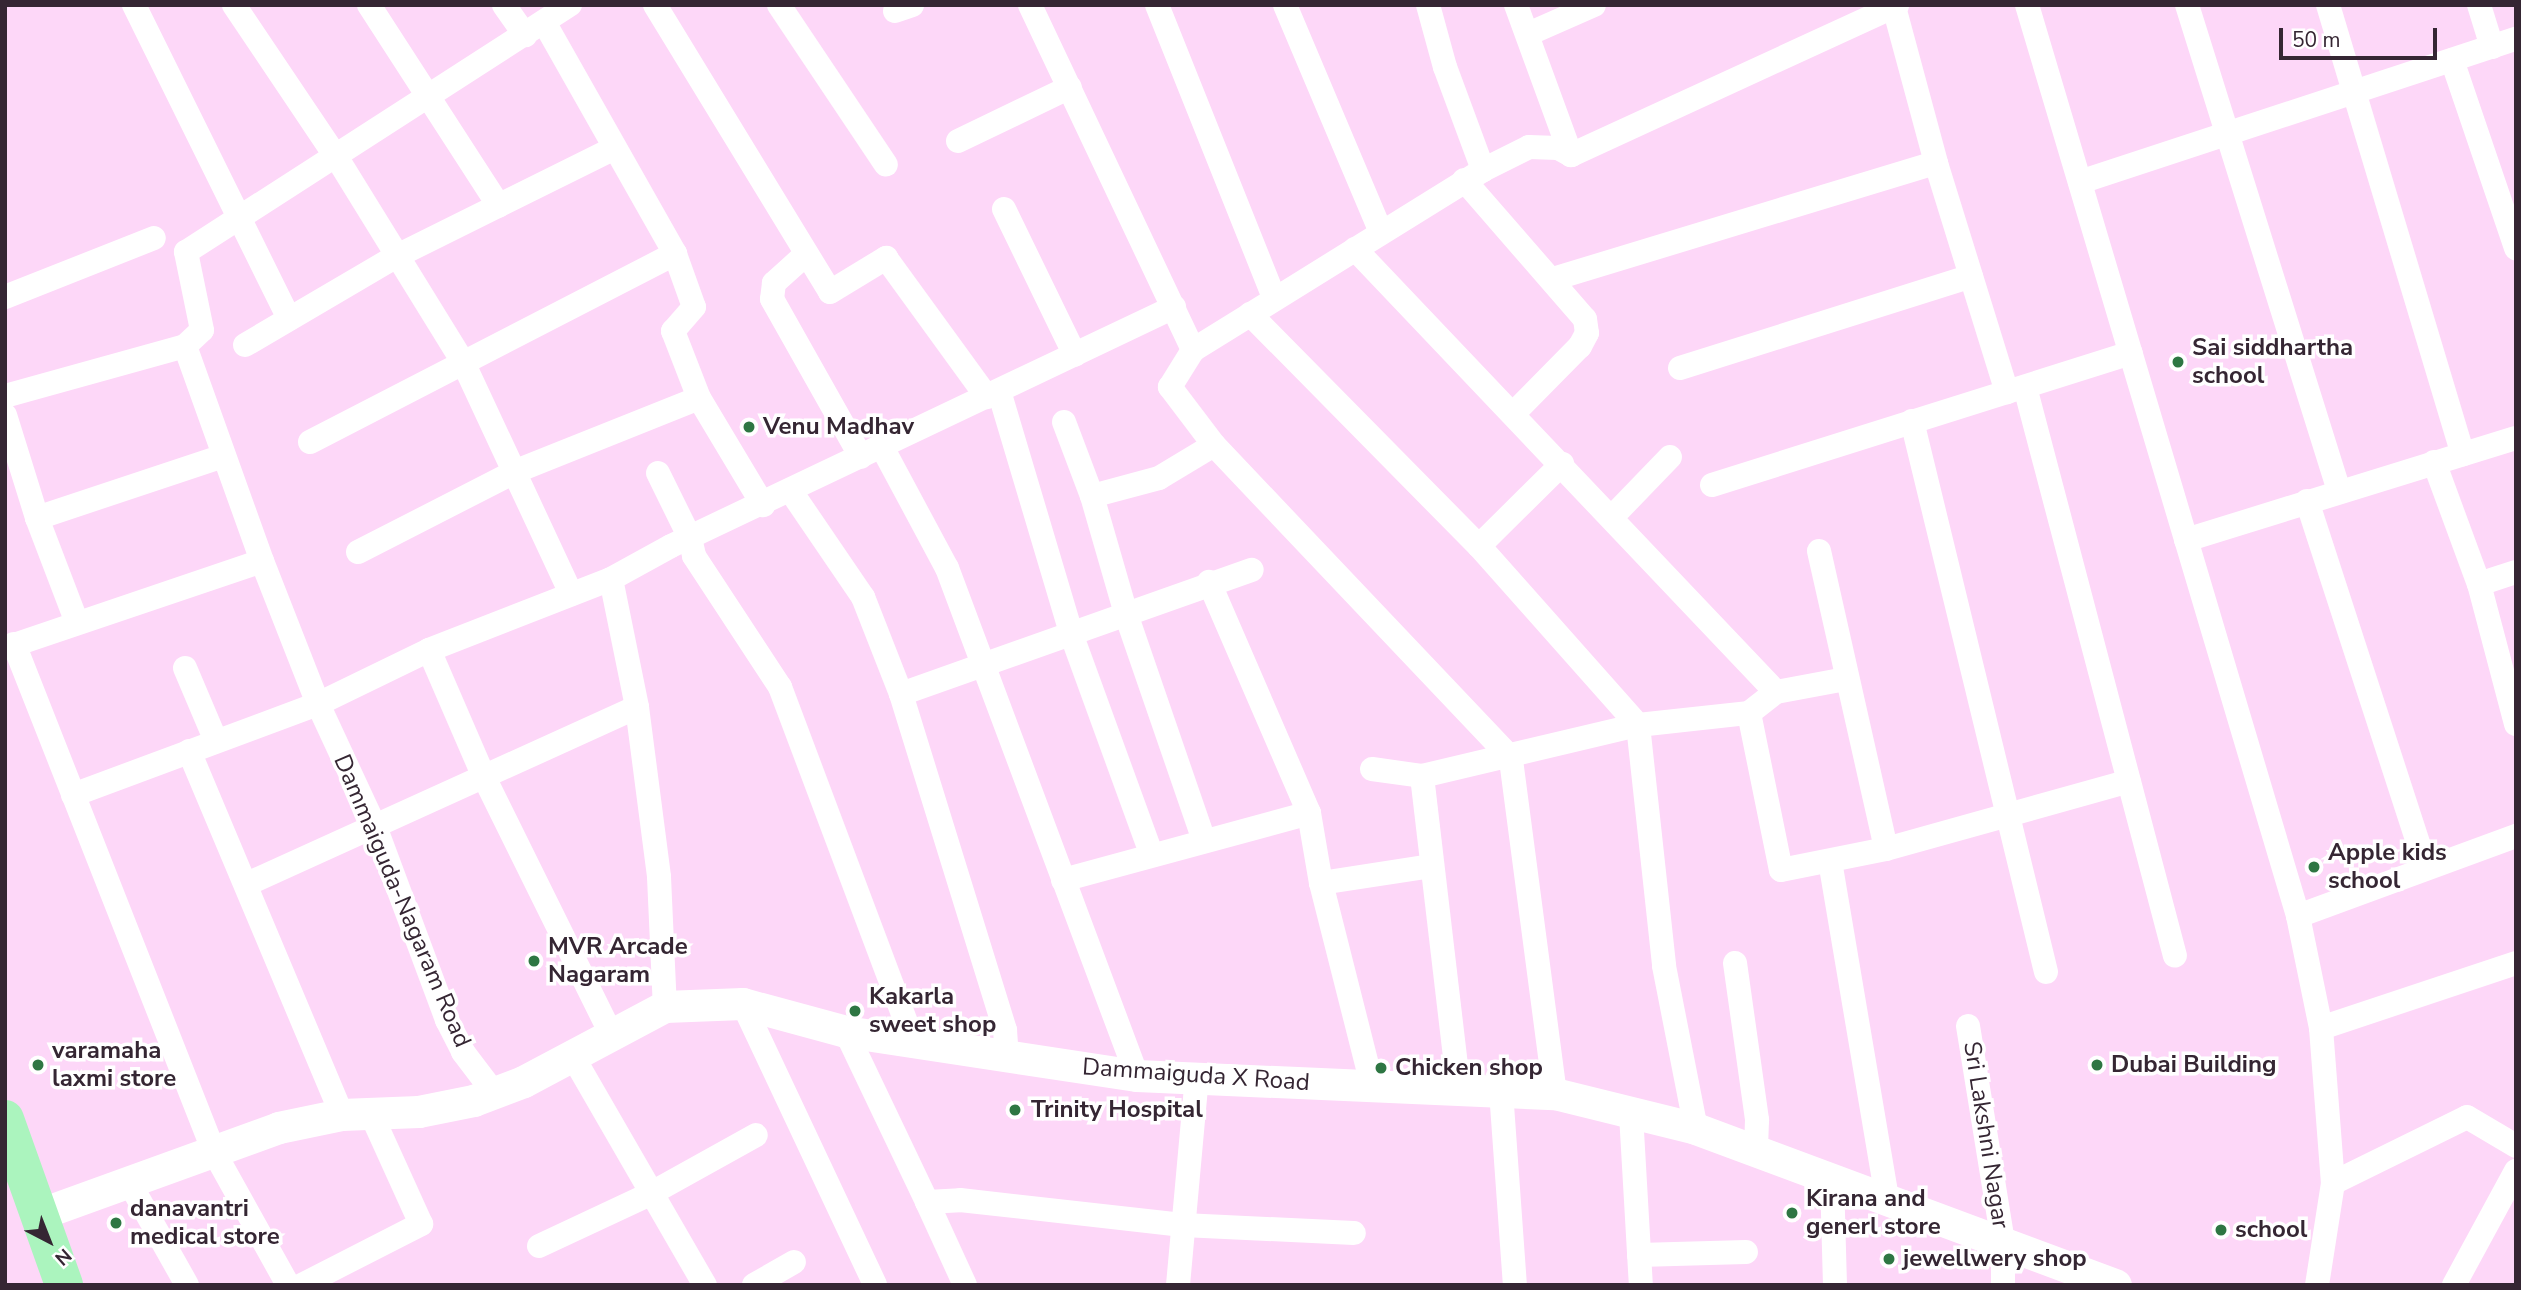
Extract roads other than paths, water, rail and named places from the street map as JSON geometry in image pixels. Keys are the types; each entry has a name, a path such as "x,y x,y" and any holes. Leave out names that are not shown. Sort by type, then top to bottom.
{"main road":[{"path":"5,1119 31,1219 41,1285"},
{"path":"5,1179 31,1219 64,1285"}],"street":[{"path":"134,5 289,319"},
{"path":"234,5 337,158 463,362 571,594"},
{"path":"369,5 499,206"},
{"path":"504,5 535,28 615,149 675,254 694,307 673,331 699,398 763,505"},
{"path":"5,396 185,346 202,330 186,252 239,222 570,5"},
{"path":"655,5 830,292 886,258 993,394 1072,636 1151,853"},
{"path":"779,5 886,165"},
{"path":"1030,5 1193,351"},
{"path":"1157,5 1274,298"},
{"path":"1285,5 1380,230"},
{"path":"1428,5 1473,175 1553,279 1577,305 1587,333 1580,346 1514,413"},
{"path":"1516,5 1571,155"},
{"path":"1528,34 1594,5"},
{"path":"2028,5 2298,916 2321,1028 2333,1183 2317,1285"},
{"path":"2187,5 2229,132 2339,491"},
{"path":"2328,5 2352,93 2463,454"},
{"path":"2479,5 2492,47"},
{"path":"1571,155 1896,6 1936,163 1971,276 2016,390 2129,781 2175,956"},
{"path":"2080,182 2516,39"},
{"path":"2452,60 2516,248"},
{"path":"958,141 1070,87"},
{"path":"1555,1094 1511,758 1214,445 1170,387 1193,351 1355,249 1380,230 1473,175 1529,147 1558,148 1571,155"},
{"path":"244,345 397,256 615,149"},
{"path":"1553,279 1936,163"},
{"path":"1004,209 1075,355"},
{"path":"5,298 154,238"},
{"path":"1355,249 1613,516 1776,692"},
{"path":"310,442 675,254"},
{"path":"805,255 774,283 772,299 947,568 1137,1076"},
{"path":"1680,368 1971,276"},
{"path":"73,795 318,704 429,650 611,579 690,538 1174,307"},
{"path":"1250,314 1479,546 1638,725 1664,966 1696,1129"},
{"name":"Dammaiguda-Nagaram Road","path":"185,346 262,561 318,704 376,829 447,1020 463,1052 495,1094"},
{"path":"1712,485 2131,353"},
{"path":"358,552 514,472 699,398"},
{"path":"5,415 37,518 77,623"},
{"path":"1912,421 2046,972"},
{"path":"1064,422 1092,496 1126,614 1204,841"},
{"path":"2186,540 2516,438"},
{"path":"1092,496 1159,478 1214,445"},
{"path":"37,518 223,456"},
{"path":"1613,516 1670,457"},
{"path":"2434,462 2479,584 2512,696 2516,724"},
{"path":"1479,546 1562,464"},
{"path":"658,473 690,538 697,561 780,688 914,1044"},
{"path":"790,490 863,597 901,694 1005,1030 1007,1059"},
{"path":"2307,501 2426,869"},
{"path":"1819,551 1886,849"},
{"path":"262,561 10,646 73,795 214,1152 288,1285"},
{"path":"901,694 984,668 1209,582 1252,570"},
{"path":"2479,584 2516,572"},
{"path":"611,579 637,707 659,877 665,1007"},
{"path":"1209,582 1309,813 1321,883 1372,1085"},
{"path":"429,650 484,777 611,1034"},
{"path":"185,668 216,741"},
{"path":"1372,769 1422,776 1511,758 1638,725 1749,713 1776,692 1846,679"},
{"path":"247,884 376,829 637,707"},
{"path":"1749,713 1781,870 1886,849 2129,781"},
{"path":"189,751 247,884 356,1114 421,1224 302,1285"},
{"path":"1422,776 1459,1089"},
{"path":"1063,880 1151,853 1309,813"},
{"path":"2298,916 2516,836"},
{"path":"1830,861 1888,1198"},
{"path":"1321,883 1431,866"},
{"path":"2321,1028 2516,962"},
{"path":"1735,963 1757,1120 1756,1151"},
{"path":"743,1004 875,1285"},
{"name":"Dammaiguda X Road","path":"31,1219 279,1128 356,1114 419,1112 495,1094 665,1007 743,1004 846,1032 1007,1059 1137,1076 1555,1094 1696,1129 1888,1198 2116,1285"},
{"name":"Sri Lakshni Nagar","path":"1968,1026 2003,1241 2003,1285"},
{"path":"846,1032 965,1285"},
{"path":"572,1055 705,1285"},
{"path":"1178,1285 1197,1078"},
{"path":"1501,1091 1515,1285"},
{"path":"1631,1114 1641,1285"},
{"path":"2333,1183 2467,1117 2516,1146"},
{"path":"539,1246 650,1194 756,1135"},
{"path":"2454,1285 2516,1171"},
{"path":"1832,1178 1835,1285"},
{"path":"130,1182 187,1285"},
{"path":"927,1202 960,1200 1183,1225 1354,1233"},
{"path":"1639,1255 1746,1252"},
{"path":"754,1285 794,1262"}],"place":[{"name":"Sai siddhartha school","path":"2178,362"},
{"name":"Venu Madhav","path":"749,427"},
{"name":"Apple kids school","path":"2314,867"},
{"name":"MVR Arcade Nagaram","path":"534,961"},
{"name":"Kakarla sweet shop","path":"855,1011"},
{"name":"varamaha laxmi store","path":"38,1065"},
{"name":"Dubai Building","path":"2097,1065"},
{"name":"Chicken shop","path":"1381,1068"},
{"name":"Trinity Hospital","path":"1015,1110"},
{"name":"Kirana and generl store","path":"1792,1213"},
{"name":"danavantri medical store","path":"116,1223"},
{"name":"school","path":"2221,1230"},
{"name":"jewellwery shop","path":"1889,1259"}]}
